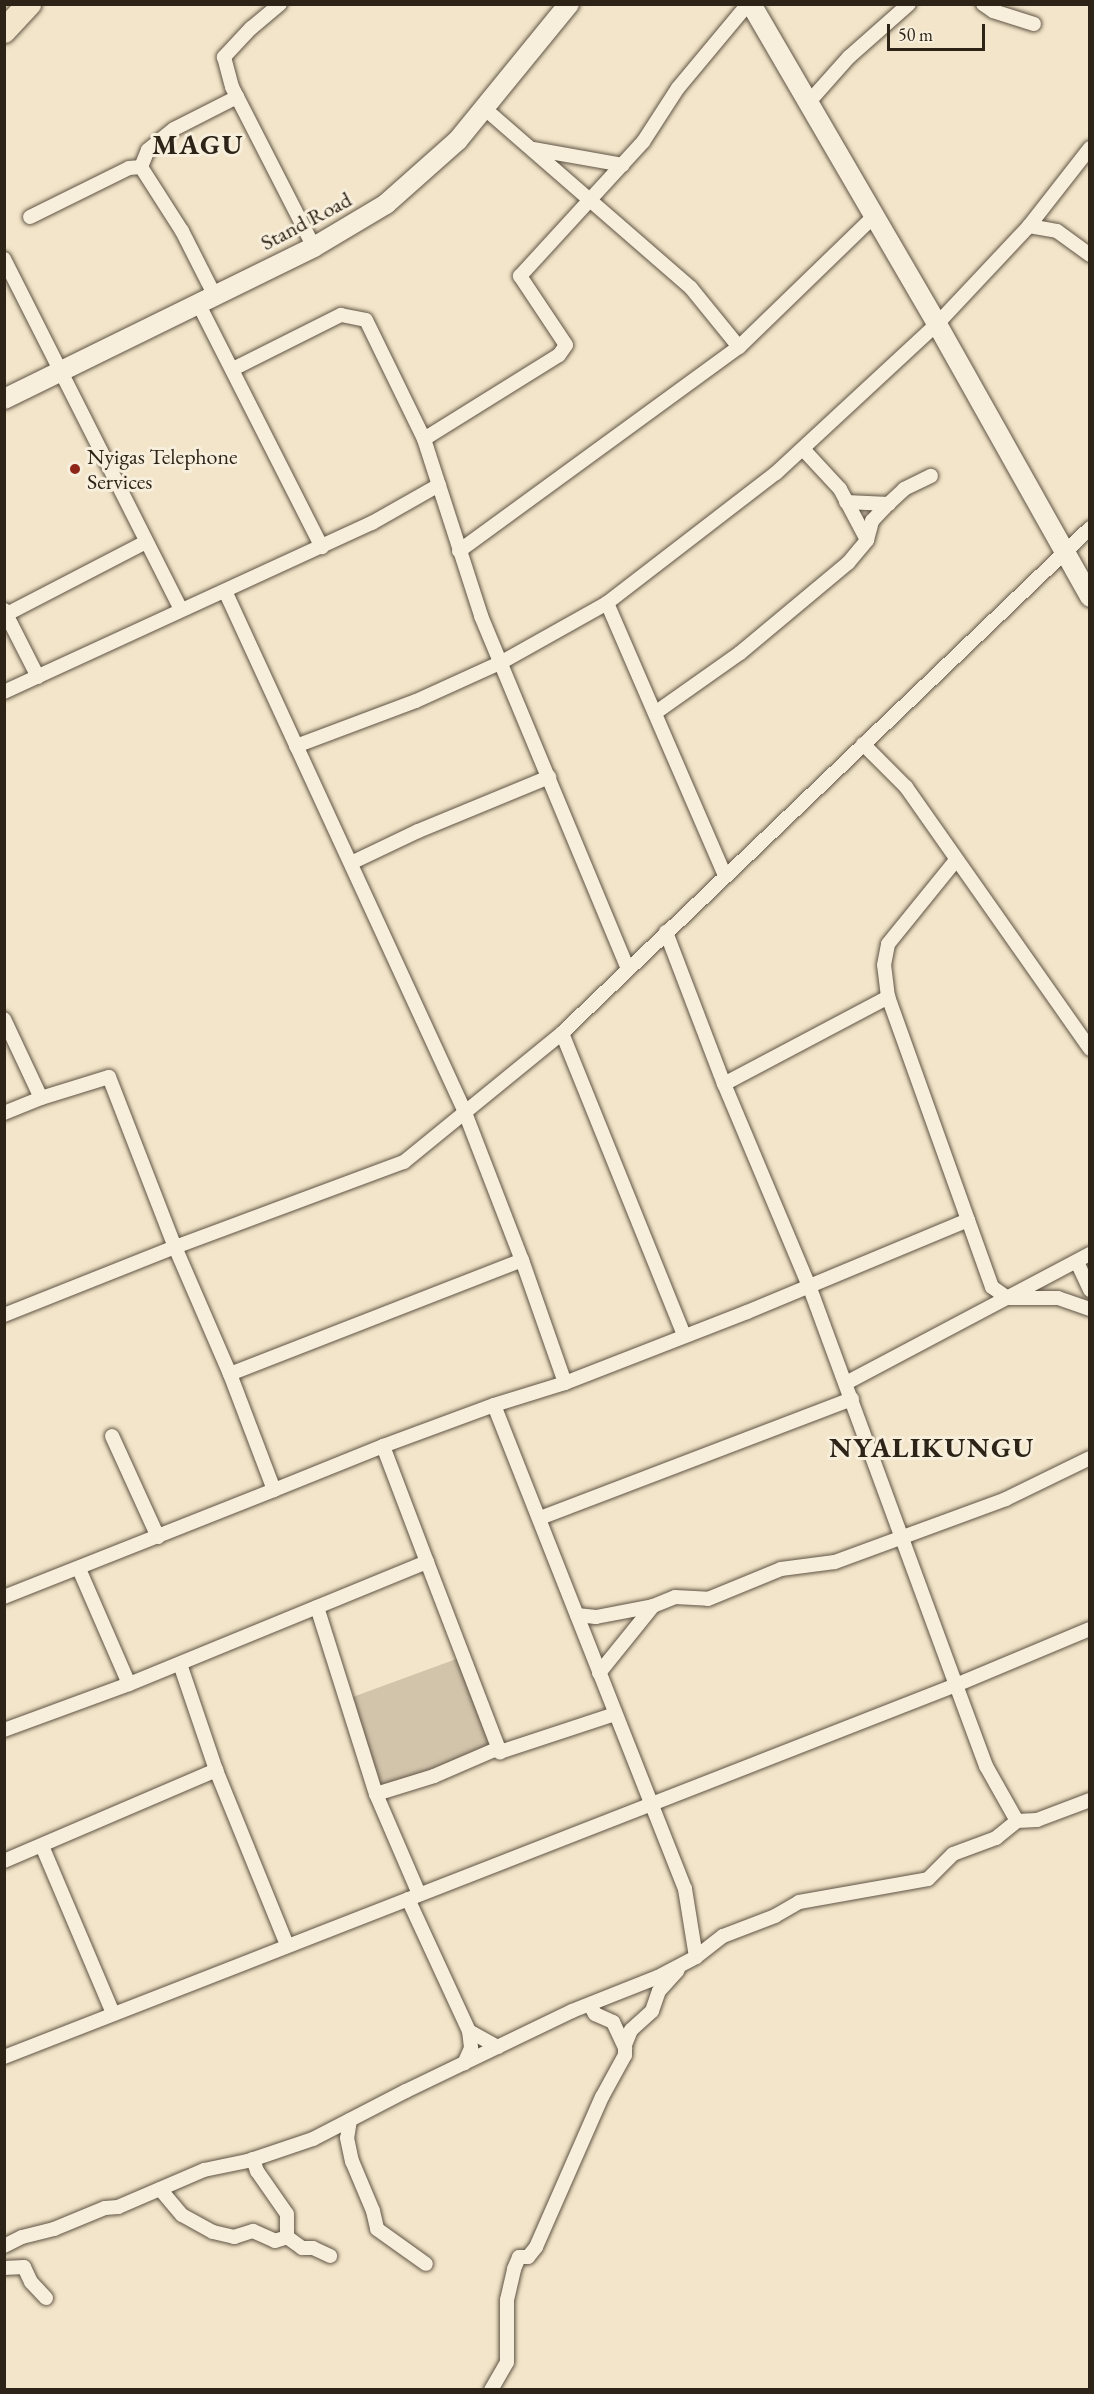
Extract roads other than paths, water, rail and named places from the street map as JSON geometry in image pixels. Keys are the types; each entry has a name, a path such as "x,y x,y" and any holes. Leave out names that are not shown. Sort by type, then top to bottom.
{"highway":[{"path":"4,30 29,4"}],"main road":[{"name":"Stand Road","path":"4,399 314,247 386,204 458,140 569,4"},
{"path":"749,4 937,324 1089,597"}],"street":[{"path":"280,4 251,28 224,57 237,97 314,247"},
{"path":"424,439 560,354 566,345 520,276 643,142 678,88 749,4"},
{"path":"808,103 849,57 909,4"},
{"path":"983,4 993,11 1034,24"},
{"path":"141,166 148,150 174,129 237,97"},
{"path":"484,108 691,288 740,347"},
{"path":"531,148 622,165"},
{"path":"296,746 416,701 502,662 607,603 776,473 937,324 1029,226 1089,148"},
{"path":"30,217 129,168 141,166"},
{"path":"141,166 182,231 233,369 322,547"},
{"path":"459,551 740,347 873,217"},
{"path":"1029,226 1057,231 1089,255"},
{"path":"4,260 181,610"},
{"path":"233,369 341,315 366,320 424,439 481,616 628,969"},
{"path":"802,449 840,489 867,540"},
{"path":"655,714 740,654 848,564 867,540 872,521 888,504 904,489 931,476"},
{"path":"4,693 372,524 438,485"},
{"path":"846,502 888,504"},
{"path":"4,1315 175,1247 404,1162 464,1110 562,1033 1089,528"},
{"path":"38,677 6,612 146,542"},
{"path":"225,591 464,1110 522,1260 566,1383"},
{"path":"607,603 725,876"},
{"path":"863,744 906,787 1089,1048"},
{"path":"351,863 418,831 549,777"},
{"path":"956,860 888,944 884,965 888,997 992,1287 1008,1298 1058,1298 1089,1309"},
{"path":"666,932 724,1084 809,1286 986,1766 1017,1821"},
{"path":"724,1084 888,997"},
{"path":"4,1019 41,1098"},
{"path":"1069,1020 1089,1027"},
{"path":"562,1033 684,1335"},
{"path":"4,1113 41,1098 109,1077 175,1247 230,1374 274,1490"},
{"path":"4,1597 383,1446 494,1405 566,1383 968,1220"},
{"path":"846,1383 1089,1254"},
{"path":"230,1374 522,1260"},
{"path":"1077,1262 1089,1290"},
{"path":"540,1518 852,1399"},
{"path":"494,1405 684,1889 696,1957"},
{"path":"112,1436 159,1537"},
{"path":"383,1446 500,1752 615,1714"},
{"path":"577,1615 612,1615 653,1606 675,1597 708,1599 780,1569 835,1562 1006,1499 1089,1458"},
{"path":"4,1730 180,1664 427,1562"},
{"path":"79,1569 129,1684"},
{"path":"599,1673 653,1606"},
{"path":"317,1607 376,1794 414,1896 469,2031 471,2048 464,2064"},
{"path":"4,2057 956,1685 1089,1629"},
{"path":"180,1664 216,1770 287,1945"},
{"path":"376,1794 434,1776 499,1748"},
{"path":"4,1861 216,1770"},
{"path":"4,2246 22,2237 47,2232 105,2208 118,2206 204,2170 253,2159 313,2139 498,2047 683,1964 723,1936 775,1916 799,1902 928,1879 953,1854 996,1838 1017,1821 1037,1820 1089,1800"},
{"path":"42,1846 113,2013"},
{"path":"625,2048 631,2030 652,2011 659,1991 683,1964"},
{"path":"491,2390 507,2362 507,2300 519,2257 528,2257 536,2247 597,2108 626,2055 613,2022 595,2014 590,2005"},
{"path":"469,2031 498,2047"},
{"path":"350,2120 347,2138 352,2161 373,2211 377,2229 426,2264"},
{"path":"253,2159 257,2171 287,2214 287,2236"},
{"path":"160,2189 182,2215 213,2232 234,2236 254,2231 275,2241 287,2236"},
{"path":"287,2236 302,2248 313,2248 330,2256"},
{"path":"4,2268 24,2267 31,2282 46,2298"}],"place":[{"name":"Nyigas Telephone Services","path":"75,469"}],"district":[{"name":"MAGU","path":"198,144"},
{"name":"NYALIKUNGU","path":"932,1447"}]}
